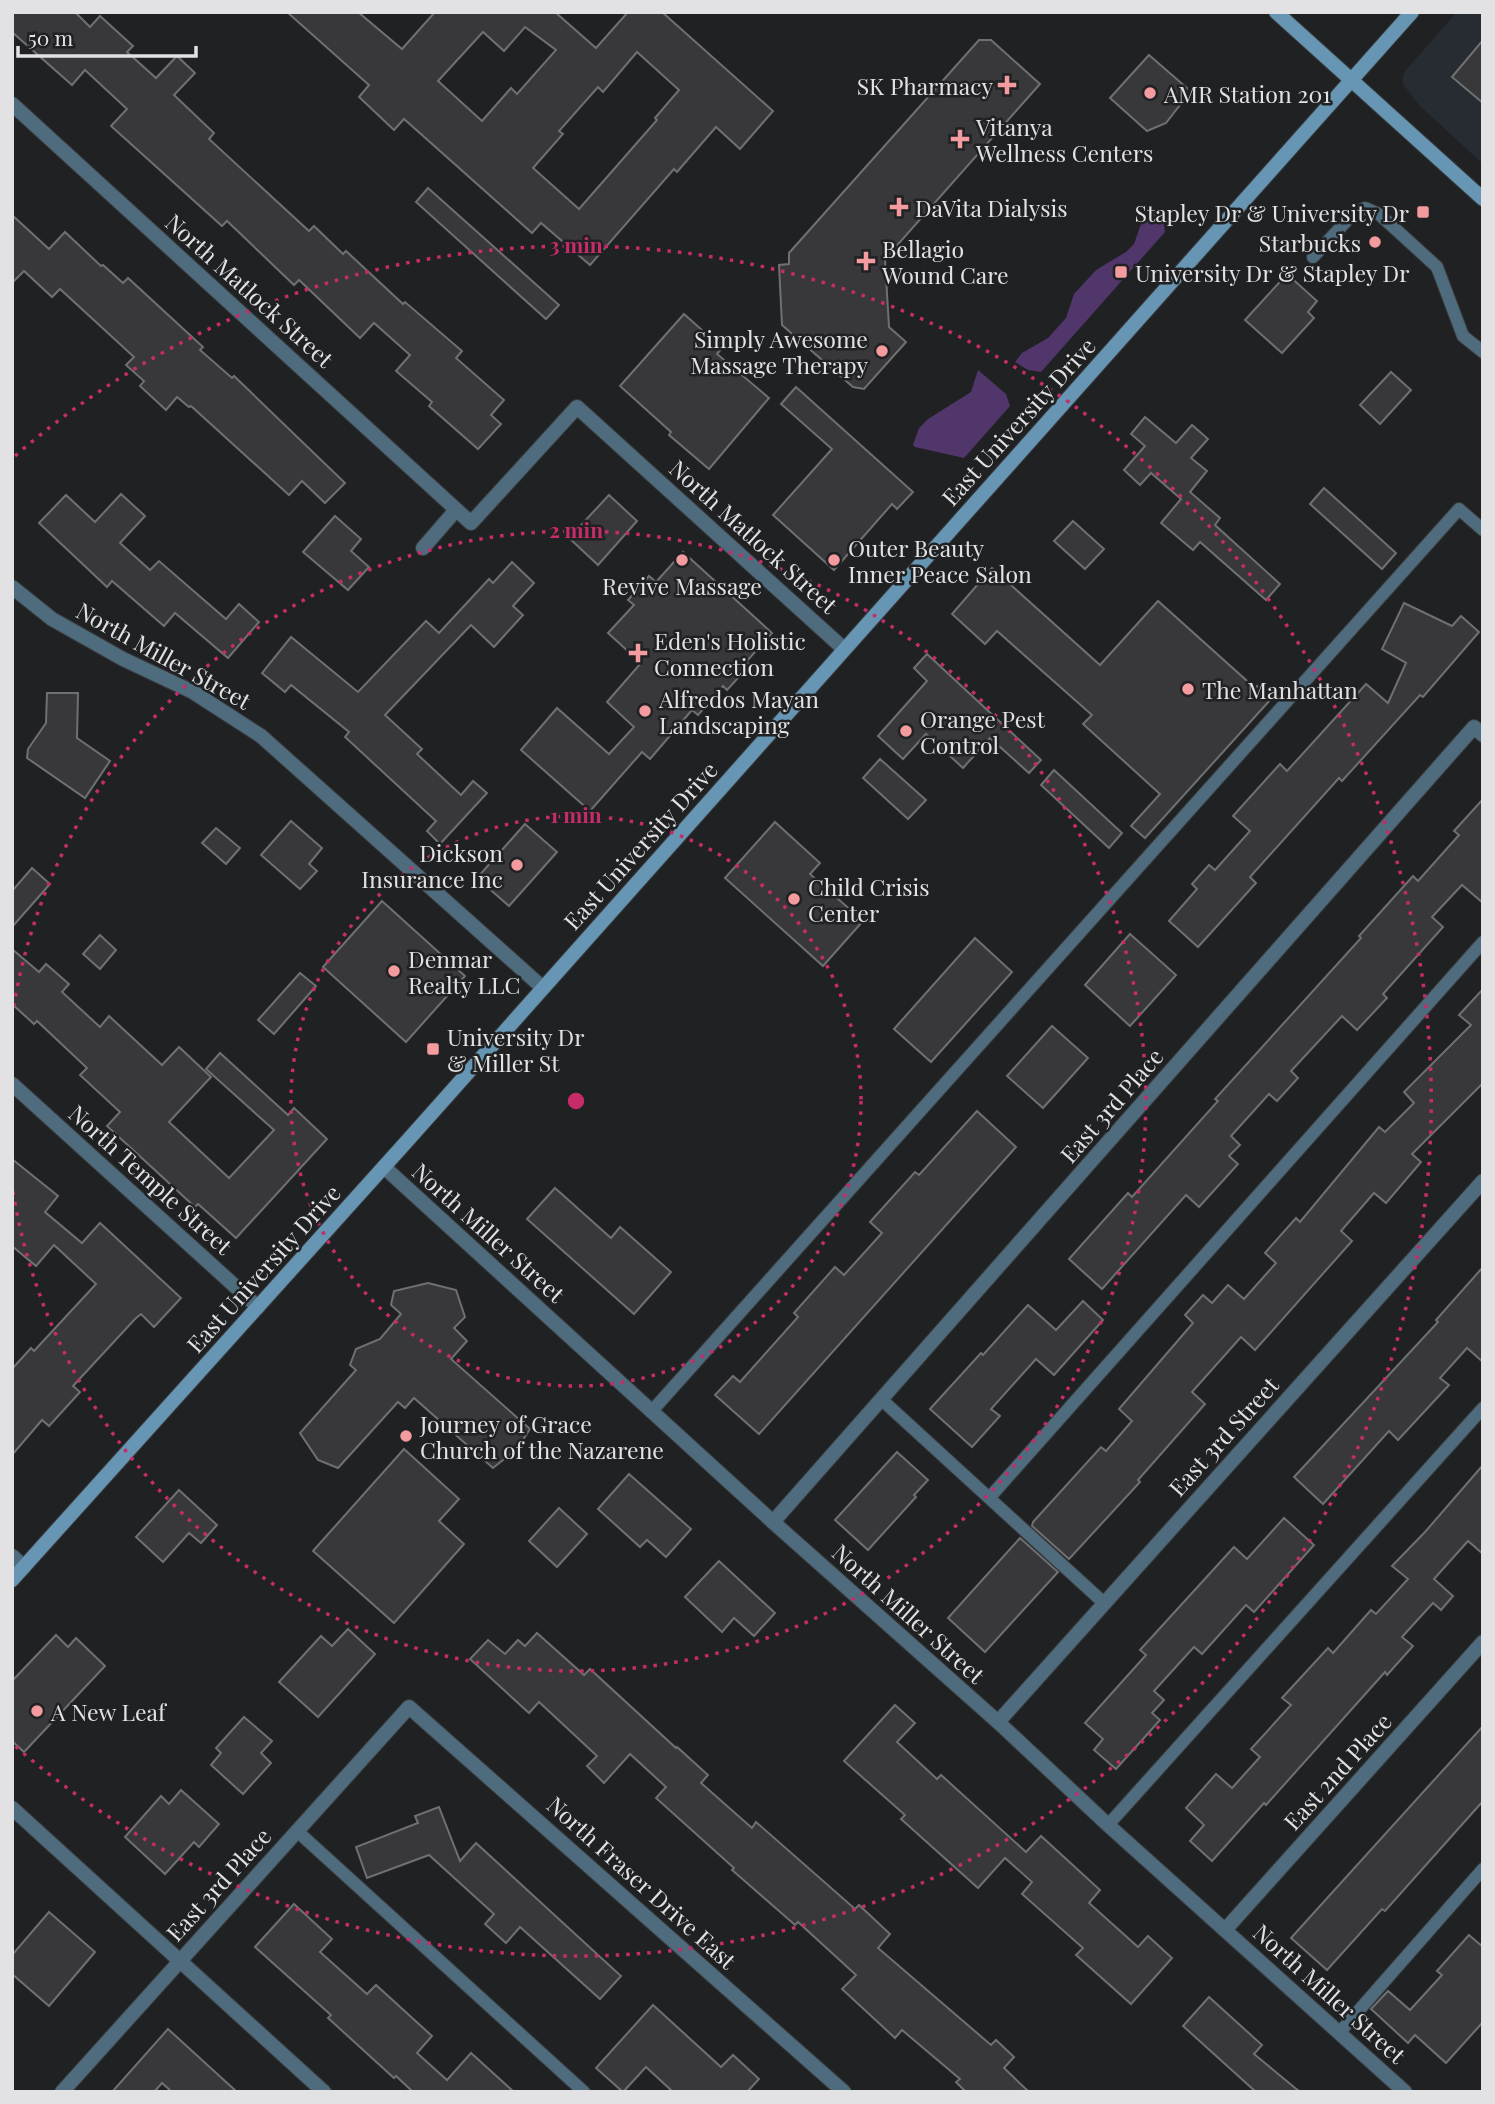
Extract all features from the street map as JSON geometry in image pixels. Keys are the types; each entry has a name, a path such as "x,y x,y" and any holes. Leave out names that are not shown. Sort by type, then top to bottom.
{"main road":[{"path":"1276,12 1483,199"},
{"name":"East University Drive","path":"12,1580 544,988 1412,12"}],"street":[{"name":"North Matlock Street","path":"12,104 471,523 577,407 844,649"},
{"path":"422,548 456,510"},
{"name":"North Miller Street","path":"12,587 52,619 123,659 193,692 261,736 544,988"},
{"name":"East 3rd Place","path":"773,1522 1474,727 1483,735"},
{"name":"North Temple Street","path":"12,1084 258,1307"},
{"name":"North Miller Street","path":"384,1167 651,1412 998,1722 1108,1825 1405,2092"},
{"name":"East 3rd Street","path":"998,1722 1483,1181"},
{"path":"12,1556 24,1567"},
{"name":"East 2nd Place","path":"1225,1930 1483,1642"},
{"name":"East 3rd Place","path":"67,2090 409,1707"},
{"name":"North Fraser Drive East","path":"409,1707 844,2092"},
{"path":"12,1808 324,2092"}],"lane":[{"path":"1313,257 1353,214 1365,208 1379,214 1437,267 1463,336 1483,352"},
{"path":"651,1412 1459,509 1483,530"},
{"path":"990,1497 1483,942"},
{"path":"882,1400 1104,1603"},
{"path":"1108,1825 1483,1408"},
{"path":"297,1831 584,2092"},
{"path":"1339,2033 1483,1869"}],"shaded area":[{"path":"1457,12 1483,12 1483,164 1419,105 1403,84 1406,70"},
{"path":"1151,209 1163,219 1165,232 1041,372 1028,370 1015,362 1022,353 1048,338 1066,318 1074,294 1096,270 1134,244 1143,218"},
{"path":"978,370 1006,394 1010,406 964,458 915,447 913,445 919,428 928,419 971,392"}],"building":[{"path":"12,12 75,12 90,27 100,16 133,46 127,52 156,78 177,56 195,73 174,95 214,133 209,139 309,231 314,226 343,254 346,251 403,304 405,302 462,351 456,358 504,400 491,415 501,424 478,449 429,406 432,402 396,371 410,355 374,323 360,338 299,280 294,285 227,221 222,226 111,126 127,109 85,70 72,85 12,32"},
{"path":"287,12 358,12 402,49 435,12 555,12 596,48 628,12 662,12 773,111 740,149 716,127 677,172 674,169 590,265 541,223 532,233 404,119 394,130 359,97 369,85","holes":["525,27 556,50 517,94 511,88 482,121 438,81 483,32 504,51","637,52 679,90 655,118 657,120 579,209 533,168 563,134 559,131 598,87 603,92"]},
{"path":"979,40 991,40 1040,84 885,259 889,327 906,342 864,389 853,387 782,325 779,265 789,264 789,253"},
{"path":"1483,40 1483,103 1452,77"},
{"name":"AMR Station 201","path":"1149,55 1187,88 1183,101 1166,123 1147,131 1110,98"},
{"path":"428,188 559,305 546,319 416,202"},
{"path":"12,215 49,249 65,232 123,283 128,278 203,347 200,350 232,378 234,376 345,483 325,503 302,481 289,495 191,406 177,397 166,410 140,386 144,381 126,365 134,357 60,289 52,297 24,271 12,283"},
{"path":"1287,274 1317,301 1308,312 1314,318 1282,353 1245,320"},
{"path":"684,314 722,348 717,354 769,398 709,469 669,435 671,432 620,386"},
{"path":"1391,372 1411,390 1380,424 1360,405"},
{"path":"796,387 913,492 897,509 892,504 834,570 773,515 832,449 781,404"},
{"path":"1145,417 1176,443 1192,425 1208,439 1191,458 1207,471 1190,492 1220,518 1215,525 1280,584 1266,600 1200,542 1193,550 1161,523 1181,499 1151,473 1140,485 1124,470 1145,446 1131,434"},
{"path":"1324,488 1396,553 1382,569 1310,504"},
{"path":"121,494 145,516 120,543 150,570 159,561 226,619 239,604 259,622 228,658 175,613 164,626 112,581 107,587 39,523 66,495 95,522"},
{"path":"609,495 637,521 598,565 569,538"},
{"path":"335,516 361,539 351,551 369,567 348,590 303,552"},
{"path":"1073,521 1104,549 1085,569 1054,541"},
{"path":"683,552 772,633 746,662 750,665 727,690 723,686 698,715 692,710 650,759 642,752 590,811 521,750 557,708 609,754 634,727 607,702 641,663 608,633 634,605 628,600 649,576 656,582"},
{"path":"512,562 534,583 513,606 523,615 494,647 471,625 385,715 422,749 417,754 461,795 473,781 487,793 440,844 427,831 436,821 345,737 349,732 291,685 285,692 262,673 291,637 358,692 426,621 439,633 489,579 493,583"},
{"path":"992,568 1100,665 1158,601 1255,688 1257,686 1271,699 1145,838 1131,826 1160,794 1083,724 1092,715 997,631 985,644 952,614"},
{"path":"1404,603 1452,626 1461,616 1479,632 1423,697 1420,695 1342,781 1339,778 1250,877 1256,883 1198,947 1169,921 1197,889 1192,884 1209,865 1215,870 1250,831 1233,816 1280,764 1287,771 1366,684 1388,703 1406,663 1382,649"},
{"path":"927,654 1041,760 1029,773 990,738 963,768 926,734 903,759 878,736 927,681 914,668"},
{"path":"47,693 78,693 77,738 110,761 85,798 27,758 28,749 46,723"},
{"path":"880,759 926,800 908,819 863,778"},
{"path":"1054,770 1122,833 1109,848 1041,785"},
{"path":"1483,799 1483,903 1462,885 1432,917 1443,927 1383,994 1387,998 1357,1030 1342,1016 1291,1071 1298,1078 1277,1101 1269,1094 1231,1136 1240,1145 1229,1156 1238,1164 1199,1207 1186,1195 1102,1289 1069,1259 1128,1193 1132,1197 1413,876 1418,881 1459,835 1454,831"},
{"path":"291,821 322,848 309,864 317,871 300,889 261,855"},
{"name":"Child Crisis Center","path":"775,822 820,863 810,874 863,921 823,966 725,878"},
{"name":"Dickson Insurance Inc","path":"525,824 557,852 509,906 477,878"},
{"path":"216,828 240,848 226,864 202,843"},
{"path":"32,868 50,884 12,927 12,891"},
{"name":"Denmar Realty LLC","path":"382,901 465,976 406,1042 323,967"},
{"path":"1130,934 1176,975 1130,1026 1085,985"},
{"path":"100,935 116,950 100,969 83,954"},
{"path":"975,938 1012,972 931,1062 894,1029"},
{"path":"12,949 39,972 46,964 69,984 62,992 100,1027 109,1016 162,1065 179,1047 211,1077 169,1122 229,1178 274,1130 206,1069 220,1053 288,1115 294,1108 327,1139 236,1238 198,1204 195,1207 107,1126 120,1112 80,1075 87,1068 37,1021 34,1024 12,1004"},
{"path":"300,973 316,986 274,1034 258,1020"},
{"path":"1483,989 1483,1083 1412,1154 1421,1162 1386,1203 1374,1193 1341,1231 1352,1241 1255,1350 1241,1337 1192,1392 1205,1404 1138,1480 1140,1482 1069,1559 1032,1526 1033,1522 1101,1447 1106,1451 1132,1421 1119,1409 1193,1323 1185,1315 1203,1295 1212,1303 1228,1285 1244,1299 1276,1263 1265,1253 1296,1218 1300,1222 1379,1127 1385,1132 1414,1103 1404,1092 1471,1025 1459,1015"},
{"path":"1052,1026 1088,1058 1043,1108 1007,1076"},
{"path":"977,1111 1016,1147 759,1434 715,1395 733,1376 740,1382 798,1317 794,1313 835,1267 844,1275 882,1233 870,1222 915,1172 919,1175"},
{"path":"12,1159 58,1196 45,1212 82,1243 100,1223 181,1298 154,1327 141,1314 135,1319 73,1386 80,1392 49,1426 42,1420 12,1455 12,1369 31,1348 34,1351 96,1284 54,1245 36,1266 12,1246"},
{"path":"555,1188 611,1238 620,1227 671,1272 634,1314 527,1219"},
{"path":"1483,1267 1483,1362 1467,1348 1440,1378 1449,1385 1398,1440 1389,1431 1323,1504 1294,1477 1438,1322 1436,1320"},
{"path":"428,1283 456,1290 465,1317 454,1328 467,1341 451,1359 530,1429 517,1449 493,1468 414,1398 405,1408 398,1402 338,1468 318,1460 300,1433 356,1370 350,1365 356,1349 380,1339 401,1314 391,1305 394,1291"},
{"path":"1083,1301 1103,1320 1054,1375 1036,1359 991,1409 1000,1416 972,1447 930,1409 1028,1305 1056,1330"},
{"path":"404,1449 459,1499 439,1521 464,1544 394,1623 313,1551"},
{"path":"897,1452 928,1480 868,1550 835,1520"},
{"path":"1483,1465 1483,1554 1468,1541 1434,1579 1453,1596 1441,1610 1433,1603 1402,1637 1413,1646 1387,1675 1385,1672 1212,1861 1190,1841 1204,1825 1186,1808 1216,1774 1232,1788 1260,1757 1251,1749 1291,1705 1282,1698 1328,1648 1333,1653 1371,1610 1376,1614 1408,1579 1392,1566"},
{"path":"629,1474 691,1529 666,1557 647,1540 640,1547 598,1509"},
{"path":"179,1490 217,1525 201,1543 189,1533 163,1562 136,1537"},
{"path":"559,1508 587,1534 557,1567 529,1541"},
{"path":"1284,1518 1314,1545 1254,1612 1246,1605 1202,1654 1194,1647 1154,1691 1164,1700 1152,1713 1160,1720 1116,1769 1094,1750 1103,1739 1085,1723 1146,1655 1140,1650 1234,1547 1247,1559"},
{"path":"1020,1538 1058,1572 985,1652 948,1618"},
{"path":"719,1561 775,1613 754,1636 734,1618 722,1632 685,1597"},
{"path":"348,1629 375,1654 318,1717 279,1682 321,1636 332,1646"},
{"path":"537,1633 584,1675 590,1669 708,1775 701,1783 752,1828 756,1822 855,1909 859,1905 890,1934 878,1948 991,2045 996,2040 1014,2057 1004,2068 1029,2092 966,2092 956,2082 960,2079 902,2030 895,2038 842,1989 856,1975 798,1922 795,1925 732,1870 734,1868 656,1798 666,1787 630,1754 604,1783 587,1766 597,1756 539,1702 529,1713 470,1659 488,1640 505,1654 518,1640 525,1646"},
{"name":"A New Leaf","path":"56,1635 68,1647 76,1638 105,1666 24,1752 12,1741 12,1681"},
{"path":"895,1705 915,1723 897,1742 937,1779 941,1775 1026,1852 1041,1836 1100,1890 1089,1903 1138,1947 1148,1936 1172,1958 1131,2004 1076,1955 1083,1948 1022,1894 1032,1882 1005,1858 978,1888 901,1819 905,1815 844,1761"},
{"path":"244,1717 272,1741 261,1753 271,1763 243,1794 211,1765 221,1753 216,1748"},
{"path":"1483,1726 1483,1801 1385,1911 1382,1909 1327,1970 1291,1938"},
{"path":"181,1790 219,1824 199,1847 194,1842 165,1874 125,1837 161,1796 169,1804"},
{"path":"439,1807 460,1861 476,1843 621,1976 600,1999 520,1927 506,1943 485,1924 494,1914 429,1855 367,1878 356,1847 418,1823 415,1816"},
{"path":"294,1904 332,1939 320,1952 367,1994 376,1985 432,2036 417,2053 447,2080 471,2053 514,2092 413,2092 396,2076 394,2078 328,2018 331,2015 255,1947"},
{"path":"49,1912 95,1952 49,2006 12,1974 12,1955"},
{"path":"1469,1935 1483,1947 1483,2022 1446,2063 1415,2035 1408,2043 1371,2009 1388,1991 1410,2010 1442,1975 1437,1971"},
{"path":"1209,1997 1262,2045 1254,2054 1300,2092 1256,2092 1183,2026"},
{"path":"653,2005 721,2067 733,2055 759,2079 747,2092 673,2092 646,2067 623,2092 596,2068"},
{"path":"168,2029 237,2092 172,2092 162,2083 154,2092 112,2092"}],"place":[{"name":"SK Pharmacy","path":"1007,85"},
{"name":"AMR Station 201","path":"1150,93"},
{"name":"Vitanya Wellness Centers","path":"960,139"},
{"name":"DaVita Dialysis","path":"899,207"},
{"name":"Stapley Dr & University Dr","path":"1423,212"},
{"name":"Starbucks","path":"1375,242"},
{"name":"Bellagio Wound Care","path":"866,261"},
{"name":"University Dr & Stapley Dr","path":"1121,272"},
{"name":"Simply Awesome Massage Therapy","path":"882,351"},
{"name":"Revive Massage","path":"682,560"},
{"name":"Outer Beauty Inner Peace Salon","path":"834,560"},
{"name":"Eden's Holistic Connection","path":"638,653"},
{"name":"The Manhattan","path":"1188,689"},
{"name":"Alfredos Mayan Landscaping","path":"645,711"},
{"name":"Orange Pest Control","path":"906,731"},
{"name":"Dickson Insurance Inc","path":"517,865"},
{"name":"Child Crisis Center","path":"794,899"},
{"name":"Denmar Realty LLC","path":"394,971"},
{"name":"University Dr & Miller St","path":"433,1049"},
{"name":"Journey of Grace Church of the Nazarene","path":"406,1436"},
{"name":"A New Leaf","path":"37,1711"}]}
